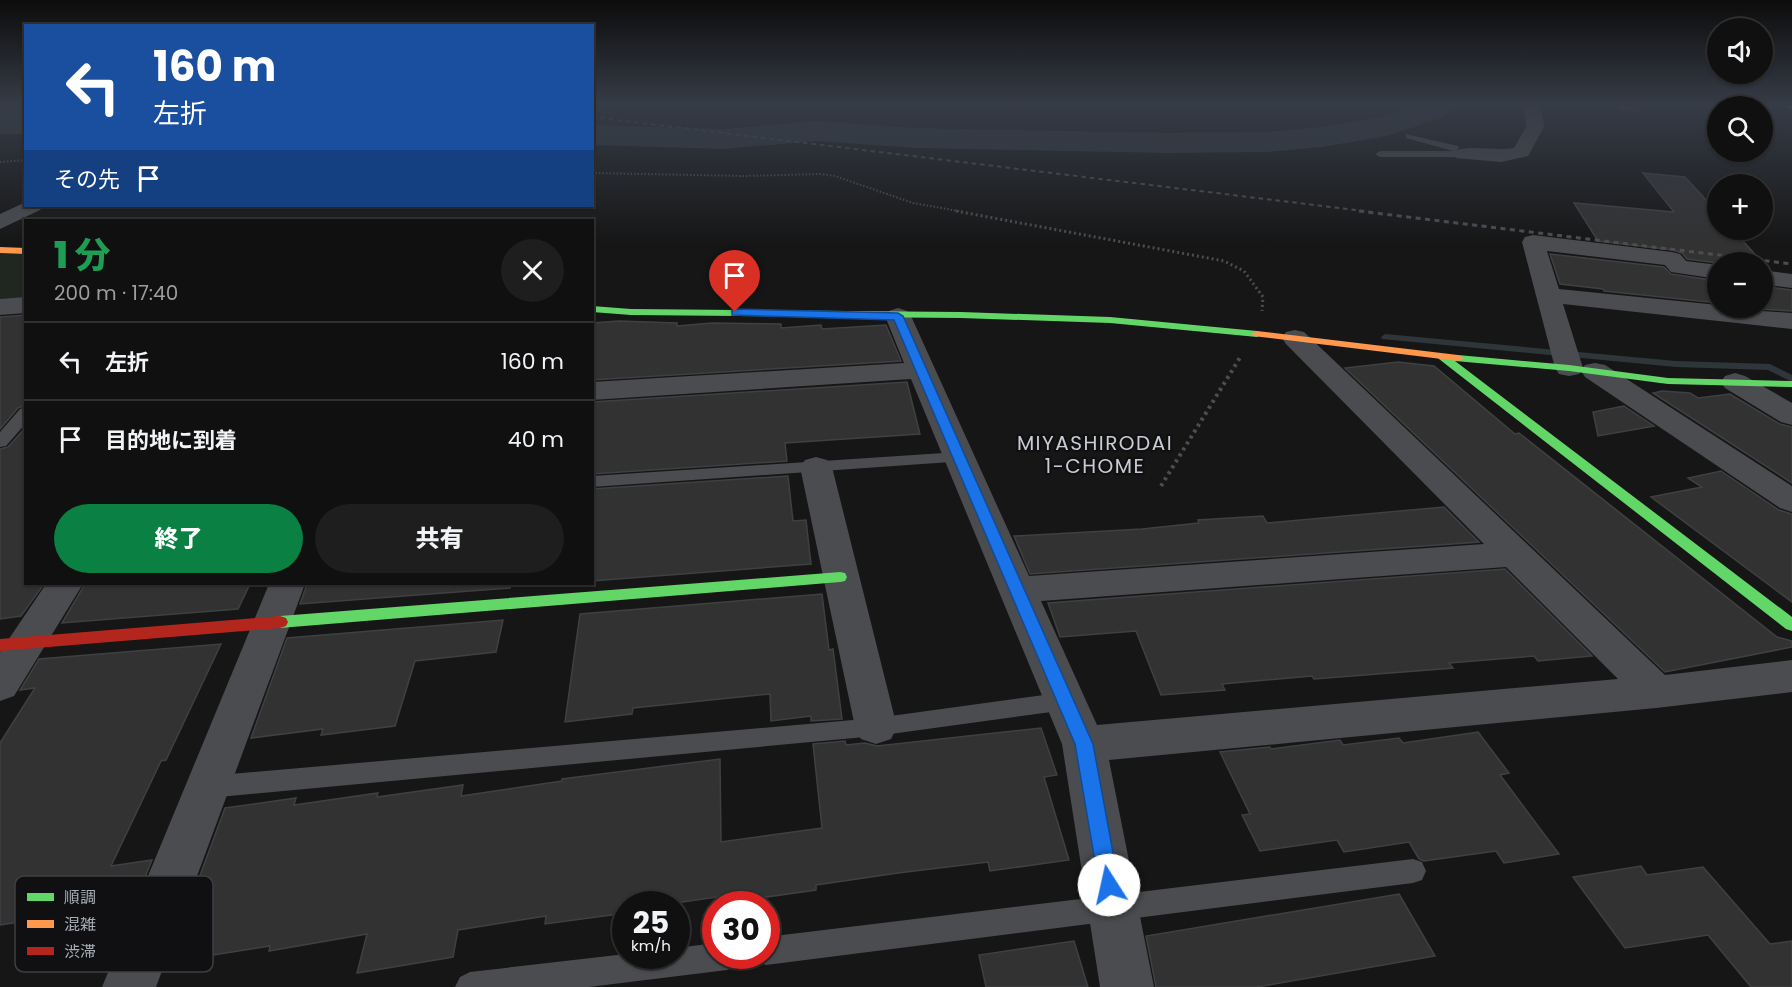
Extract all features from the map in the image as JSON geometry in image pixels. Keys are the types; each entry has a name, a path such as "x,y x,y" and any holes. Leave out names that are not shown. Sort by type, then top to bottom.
{"street":[{"path":"1463,154 1501,156 1521,152"},
{"path":"0,222 31,207"},
{"path":"1707,271 1679,267 1672,259 1533,242 1548,295 1582,370 1792,501"},
{"path":"0,250 24,251"},
{"path":"1773,278 1792,281"},
{"path":"1548,295 1792,321"},
{"path":"0,307 24,305"},
{"path":"594,309 631,312"},
{"path":"594,316 671,310 1110,320 1295,338 1443,357 1582,370 1668,381 1792,384"},
{"path":"898,316 1084,744 1127,987"},
{"path":"1295,338 1656,692"},
{"path":"1443,357 1792,625"},
{"path":"594,391 921,370"},
{"path":"1735,382 1792,416"},
{"path":"816,467 876,727"},
{"path":"1017,590 1515,554"},
{"path":"14,644 279,603 840,577"},
{"path":"0,685 14,644 64,585"},
{"path":"172,876 279,603"},
{"path":"1084,744 1656,692 1792,676"},
{"path":"129,987 135,972"}],"lane":[{"path":"1380,154 1463,154"},
{"path":"0,442 24,414"},
{"path":"594,482 959,457"},
{"path":"207,787 876,727 1066,701"},
{"path":"780,949 1413,871"},
{"path":"470,987 702,959"}],"path":[{"path":"0,162 24,160"},
{"path":"594,173 744,176 820,174 835,176 923,206 1224,261 1244,271 1263,297 1256,335 1161,486"}],"shaded area":[{"path":"0,250 24,251 24,305 0,307"}],"building":[{"path":"1643,173 1685,177 1707,201 1707,240 1742,240 1753,252 1707,252 1707,262 1687,259 1682,253 1673,250 1598,241 1574,203 1674,212"},
{"path":"1550,254 1664,267 1671,274 1707,279 1707,302 1604,291 1603,289 1560,284"},
{"path":"1773,287 1792,290 1792,311 1773,310"},
{"path":"24,315 24,406 18,408 0,429 0,317"},
{"path":"619,321 677,323 677,326 712,323 781,324 781,328 821,325 822,329 886,325 901,361 594,380 594,323"},
{"path":"1398,362 1434,366 1515,434 1519,433 1777,637 1792,641 1792,647 1665,672 1345,368"},
{"path":"907,382 920,434 785,443 787,461 594,474 594,402"},
{"path":"1662,391 1690,393 1698,398 1730,394 1780,424 1792,427 1792,483 1653,393"},
{"path":"1624,406 1654,426 1598,436 1593,412"},
{"path":"24,429 24,585 43,585 21,616 0,619 0,449 8,447"},
{"path":"1721,471 1779,510 1792,514 1792,602 1651,497 1702,487 1688,478"},
{"path":"788,476 793,521 806,520 811,564 594,581 594,489"},
{"path":"1444,507 1479,542 1030,574 1014,536 1142,529 1199,523 1198,520 1263,516 1267,523"},
{"path":"1505,569 1592,656 1538,661 1534,656 1449,663 1453,668 1222,684 1225,690 1161,695 1136,631 1060,637 1048,603"},
{"path":"84,585 250,585 238,609 62,623"},
{"path":"307,585 511,585 510,588 300,604"},
{"path":"822,594 829,650 833,649 842,719 811,721 811,716 771,721 770,694 633,708 632,714 565,722 580,614"},
{"path":"503,620 496,652 415,661 395,726 321,735 323,729 251,738 287,638"},
{"path":"221,644 166,760 161,761 111,866 152,860 145,876 15,876 15,923 0,925 0,743 35,688 20,690 39,659"},
{"path":"1041,728 1057,775 1044,777 1069,860 990,871 988,862 816,885 816,890 780,895 780,891 702,891 702,899 690,901 690,891 612,891 612,915 545,924 546,916 458,930 453,957 357,973 367,934 269,951 270,946 213,955 213,876 200,876 225,808 296,798 294,805 378,793 377,797 463,785 461,796 562,781 562,779 720,759 721,842 822,828 813,744 845,741 846,745 865,743 877,746"},
{"path":"1478,732 1509,773 1500,775 1559,854 1504,863 1496,851 1424,861 1419,859 1409,842 1344,852 1337,840 1260,851 1242,815 1250,814 1220,752 1270,747 1271,749 1340,740 1343,745 1399,738 1403,743"},
{"path":"1641,866 1647,875 1703,867 1770,944 1792,941 1792,987 1751,987 1708,935 1625,948 1573,877"},
{"path":"1399,894 1435,956 1257,987 1156,987 1146,936"},
{"path":"1074,941 1088,987 986,987 979,955"}],"waterway":[{"path":"1385,337 1676,364 1770,367 1792,379"}],"railway":[{"path":"880,152 1372,212"},
{"path":"1359,211 1792,264"}],"traffic: fast":[{"path":"594,309 631,312 961,315 1110,320 1257,334"},
{"path":"1443,357 1792,625"},
{"path":"1458,358 1569,368 1668,381 1792,384"},
{"path":"280,622 840,577"}],"traffic: slow":[{"path":"0,250 24,251"},
{"path":"1257,334 1458,358"}],"traffic: jam":[{"path":"0,645 280,622"}],"district":[{"name":"MIYASHIRODAI 1-CHOME","path":"1095,454"}],"route":[{"path":"735,312 898,316 1084,744 1109,885"}]}
